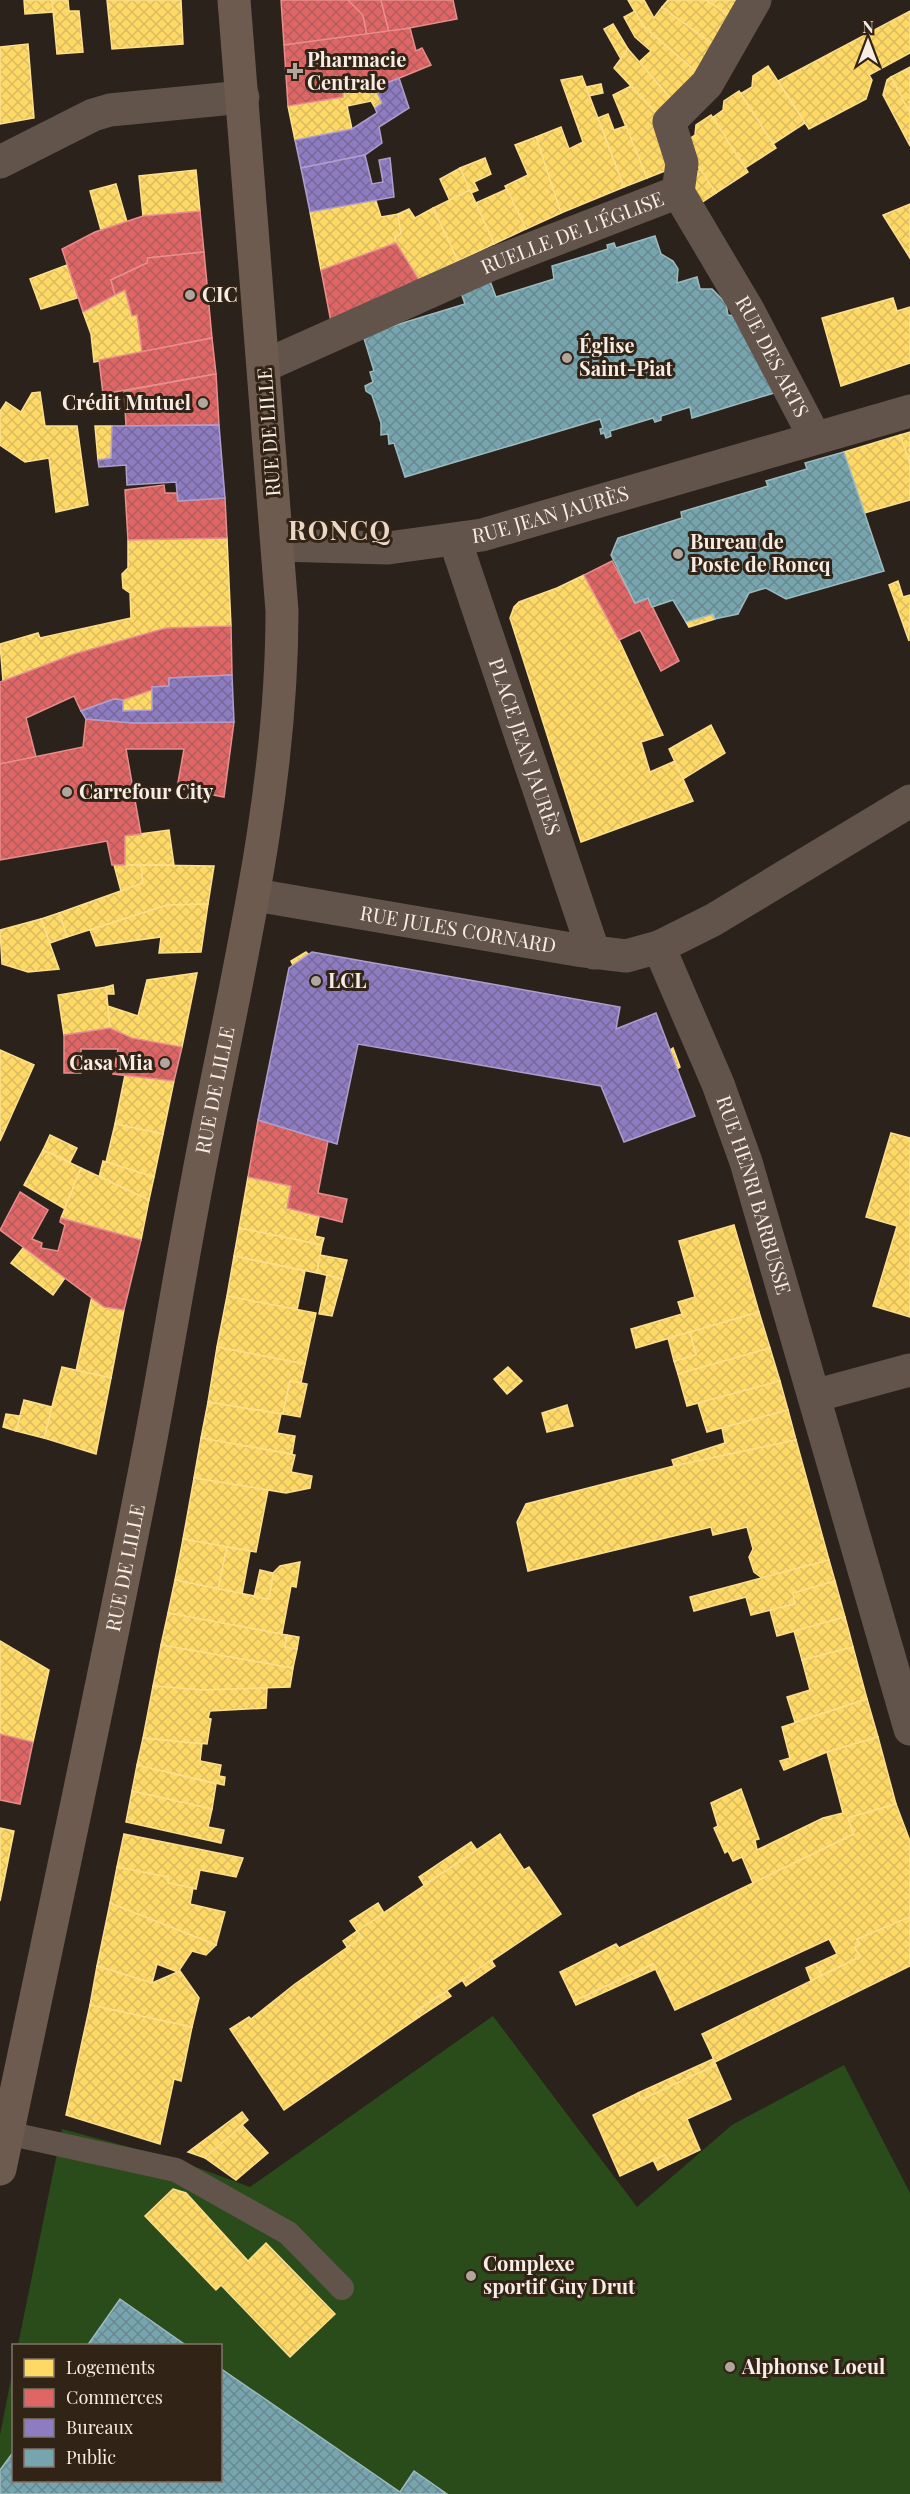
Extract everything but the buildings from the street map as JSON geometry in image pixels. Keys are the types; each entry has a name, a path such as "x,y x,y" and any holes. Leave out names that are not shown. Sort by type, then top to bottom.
{"main road":[{"name":"RUE DE LILLE","path":"0,2169 124,1576 198,1174 255,895 280,704 282,612 278,545 234,0"}],"street":[{"name":"RUELLE DE L'ÉGLISE","path":"264,366 492,264 678,192 682,163 669,122 707,84 755,0"},
{"path":"0,162 93,115 110,111 243,97"},
{"name":"RUE DES ARTS","path":"678,192 748,310 815,438 910,411"},
{"name":"RUE JEAN JAURÈS","path":"278,545 371,549 455,540 509,529 815,438"},
{"name":"PLACE JEAN JAURÈS","path":"455,540 594,953"},
{"path":"659,947 713,920 910,801"},
{"name":"RUE JULES CORNARD","path":"255,895 594,953 626,956 659,947"},
{"name":"RUE HENRI BARBUSSE","path":"659,947 718,1084 746,1162 910,1729"},
{"path":"814,1396 910,1370"}],"lane":[{"path":"8,2133 176,2170 288,2233 342,2288"}],"green space":[{"name":"Complexe sportif Guy Drut","path":"493,2016 637,2207 732,2125 844,2065 910,2193 910,2494 0,2494 0,2435 12,2374 12,2482 222,2482 222,2344 18,2344 62,2129 174,2159 250,2187"}],"place":[{"name":"Pharmacie Centrale","path":"295,71"},
{"name":"CIC","path":"190,295"},
{"name":"Église Saint-Piat","path":"567,358"},
{"name":"Crédit Mutuel","path":"203,403"},
{"name":"Bureau de Poste de Roncq","path":"678,554"},
{"name":"Carrefour City","path":"67,792"},
{"name":"LCL","path":"316,981"},
{"name":"Casa Mia","path":"165,1063"},
{"name":"Complexe sportif Guy Drut","path":"471,2276"},
{"name":"Alphonse Loeul","path":"730,2367"}],"district":[{"name":"RONCQ","path":"340,531"}]}
